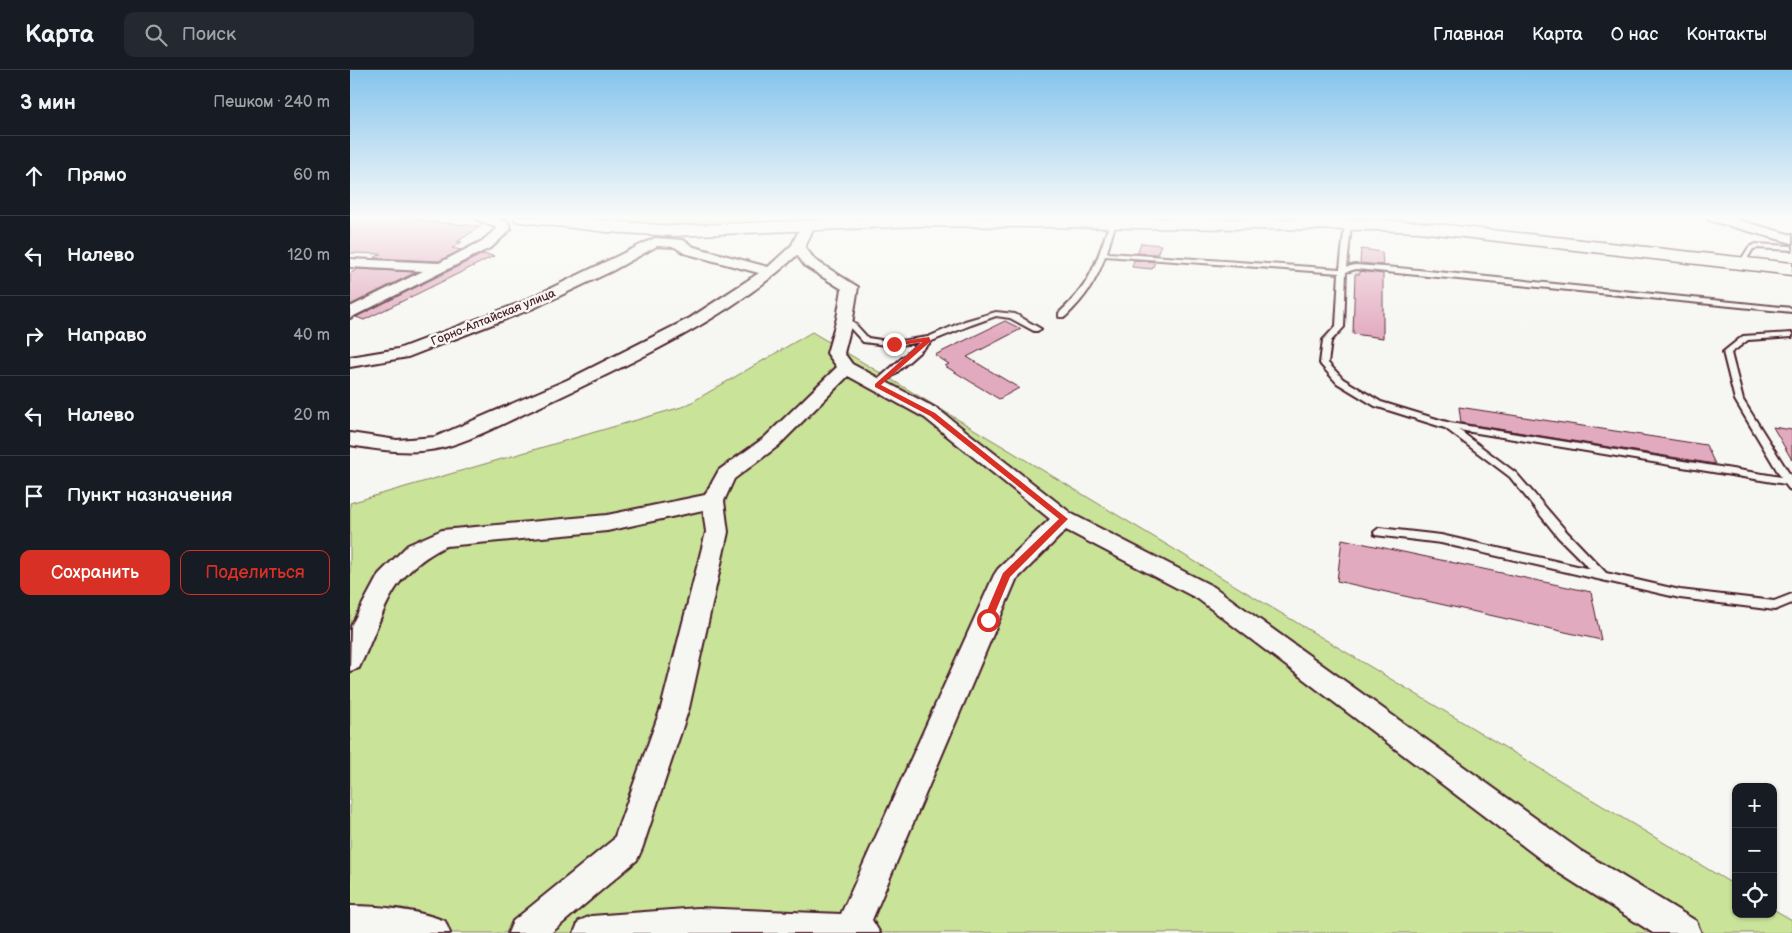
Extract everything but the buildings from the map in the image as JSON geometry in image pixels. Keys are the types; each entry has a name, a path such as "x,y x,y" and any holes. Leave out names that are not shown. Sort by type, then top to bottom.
{"highway":[{"path":"1691,257 1792,269"}],"street":[{"path":"350,313 462,257"},
{"name":"Горно-Алтайская улица","path":"350,362 402,353 528,305 626,257"},
{"name":"Горно-Алтайская улица","path":"716,257 771,272"},
{"path":"350,438 397,446 438,443 496,420 573,384 678,330 771,272 787,257"},
{"path":"806,257 810,263 850,287 845,318 835,353 846,368 932,414 1064,519 1206,593 1570,862 1684,933"},
{"path":"350,263 443,267"},
{"path":"525,933 626,848 675,708 717,532 713,500 726,475 771,442 846,368"},
{"path":"350,660 363,626 387,580 416,551 442,538 607,523 713,500"},
{"path":"591,933 698,925 857,932 1006,575 1064,519"},
{"path":"350,923 368,923 432,933"}],"lane":[{"path":"1062,315 1088,290 1095,278 1102,257"},
{"path":"1160,257 1343,271 1355,267 1398,270 1792,310"},
{"path":"1344,257 1340,327 1327,340 1324,363 1340,381 1378,404 1449,426 1791,484"},
{"path":"1742,263 1745,257"},
{"path":"845,318 866,340 894,344 929,339 996,314 1012,316 1037,329"},
{"path":"1791,484 1739,400 1727,352 1746,338 1792,335"},
{"path":"877,385 929,339"},
{"path":"1449,426 1512,475 1562,534 1601,574"},
{"path":"1380,532 1441,540 1601,574 1680,594 1775,606 1792,598"}],"green space":[{"path":"812,332 1732,884 1732,918 1777,918 1777,911 1792,920 1792,933 350,933 350,503 685,406"}],"route":[{"path":"894,344 929,339 877,385 932,414 1064,519 1006,575 988,620"}]}
